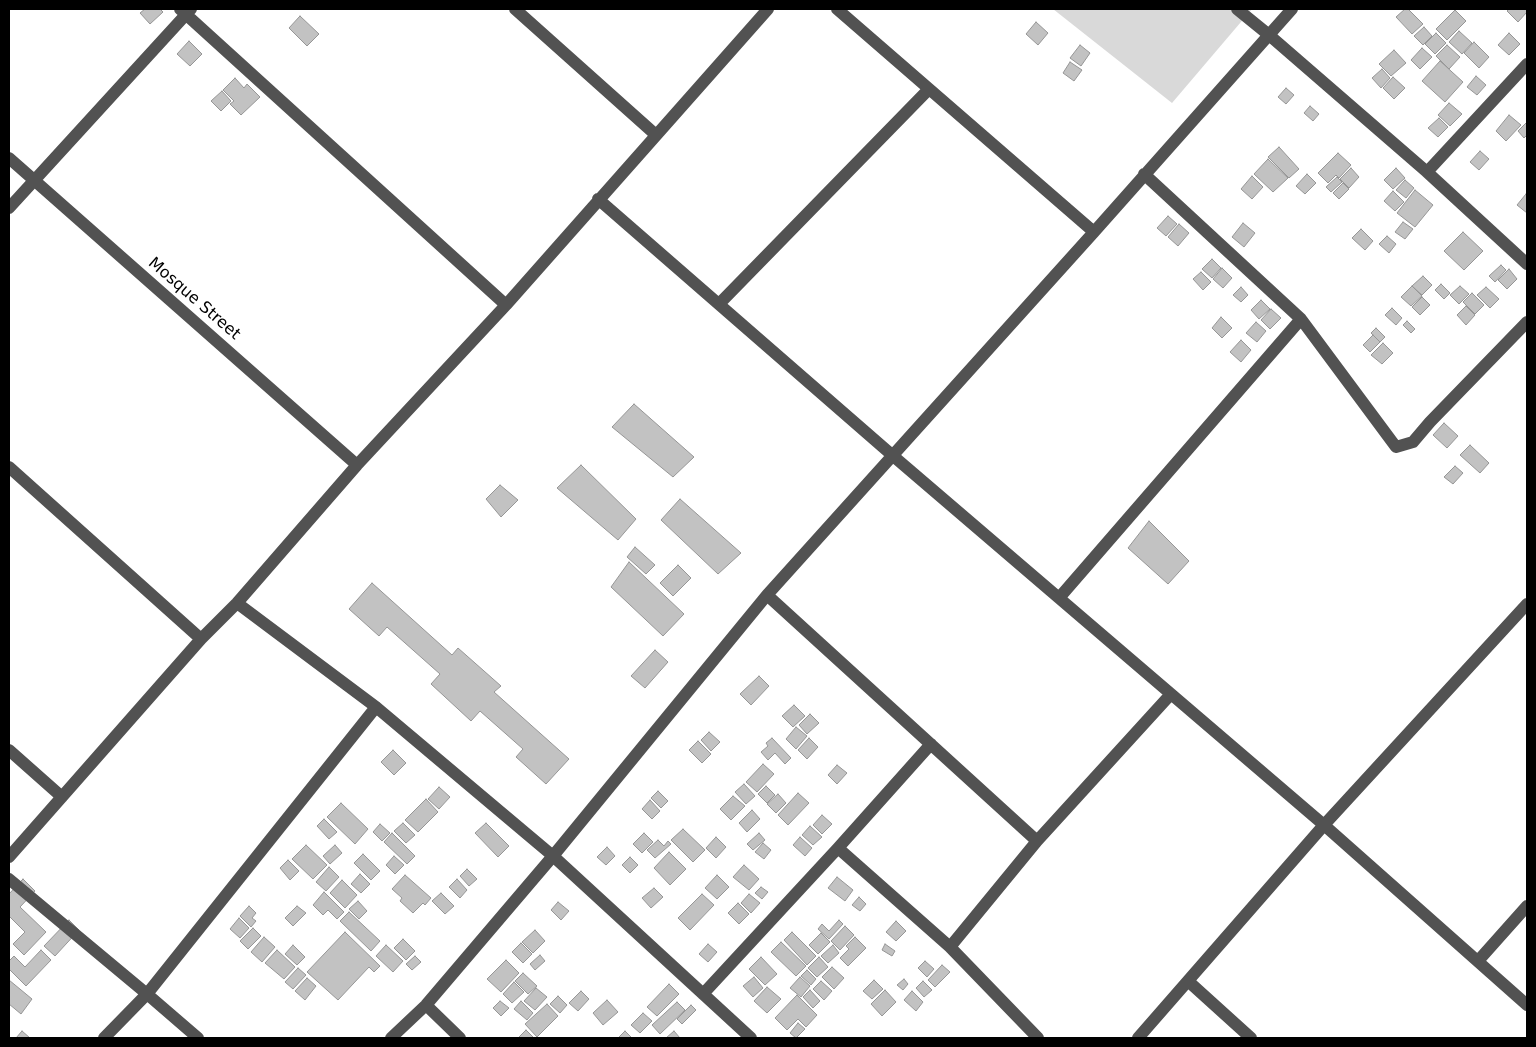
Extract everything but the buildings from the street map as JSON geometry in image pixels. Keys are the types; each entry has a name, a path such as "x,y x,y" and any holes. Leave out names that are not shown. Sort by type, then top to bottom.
{"street":[{"path":"515,9 656,134"},
{"path":"9,857 201,639 237,604 357,465 506,305 768,9"},
{"path":"837,9 1094,232"},
{"path":"1237,9 1269,34 1426,172 1527,264"},
{"path":"391,1038 426,1005 553,856 767,594 1094,232 1292,9"},
{"path":"9,208 186,11 506,305"},
{"path":"1426,172 1527,64"},
{"path":"719,304 929,89"},
{"name":"Mosque Street","path":"9,158 357,465"},
{"path":"1144,174 1301,320 1396,446 1413,442 1527,322"},
{"path":"598,199 892,455 1324,825 1527,1005"},
{"path":"1059,598 1301,320"},
{"path":"9,467 201,639"},
{"path":"767,594 1037,841"},
{"path":"237,604 376,707 553,856 751,1038"},
{"path":"1138,1038 1324,825 1527,604"},
{"path":"950,947 1037,841 1172,694"},
{"path":"104,1038 147,994 376,707"},
{"path":"703,994 931,744"},
{"path":"9,750 62,797"},
{"path":"838,848 950,947 1038,1038"},
{"path":"9,879 198,1038"},
{"path":"1478,961 1527,906"},
{"path":"1188,981 1251,1038"},
{"path":"426,1005 460,1038"}],"shaded area":[{"path":"1053,9 1252,9 1172,103"}]}
